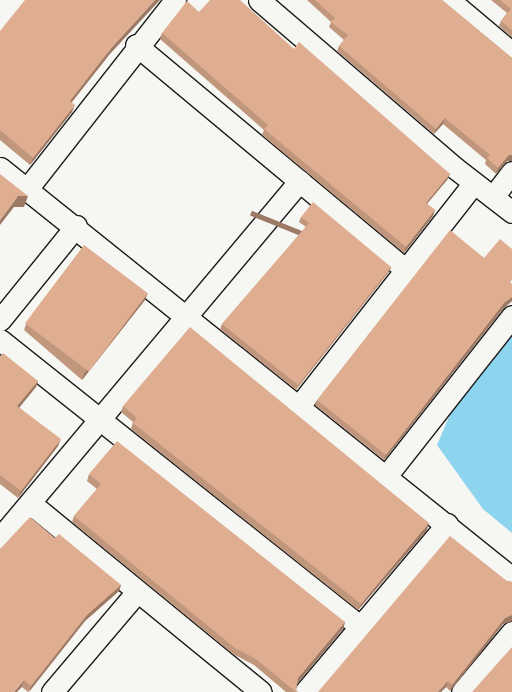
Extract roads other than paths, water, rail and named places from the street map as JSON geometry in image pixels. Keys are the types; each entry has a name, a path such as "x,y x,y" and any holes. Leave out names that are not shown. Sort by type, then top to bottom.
{"street":[{"path":"27,189 136,45 175,0"},
{"path":"259,0 474,183 512,212"},
{"path":"449,0 512,53"},
{"path":"136,45 407,271"},
{"path":"0,168 76,226 186,318 387,474 512,578"},
{"path":"493,197 512,172"},
{"path":"0,538 300,182"},
{"path":"299,406 407,271 474,183"},
{"path":"0,320 76,226"},
{"path":"387,474 512,316"},
{"path":"0,340 359,626"},
{"path":"30,504 136,593 261,692"},
{"path":"304,692 447,524"},
{"path":"52,692 136,593"},
{"path":"462,692 512,632"}],"water":[{"path":"512,326 512,533 483,509 437,445 462,386"}]}
